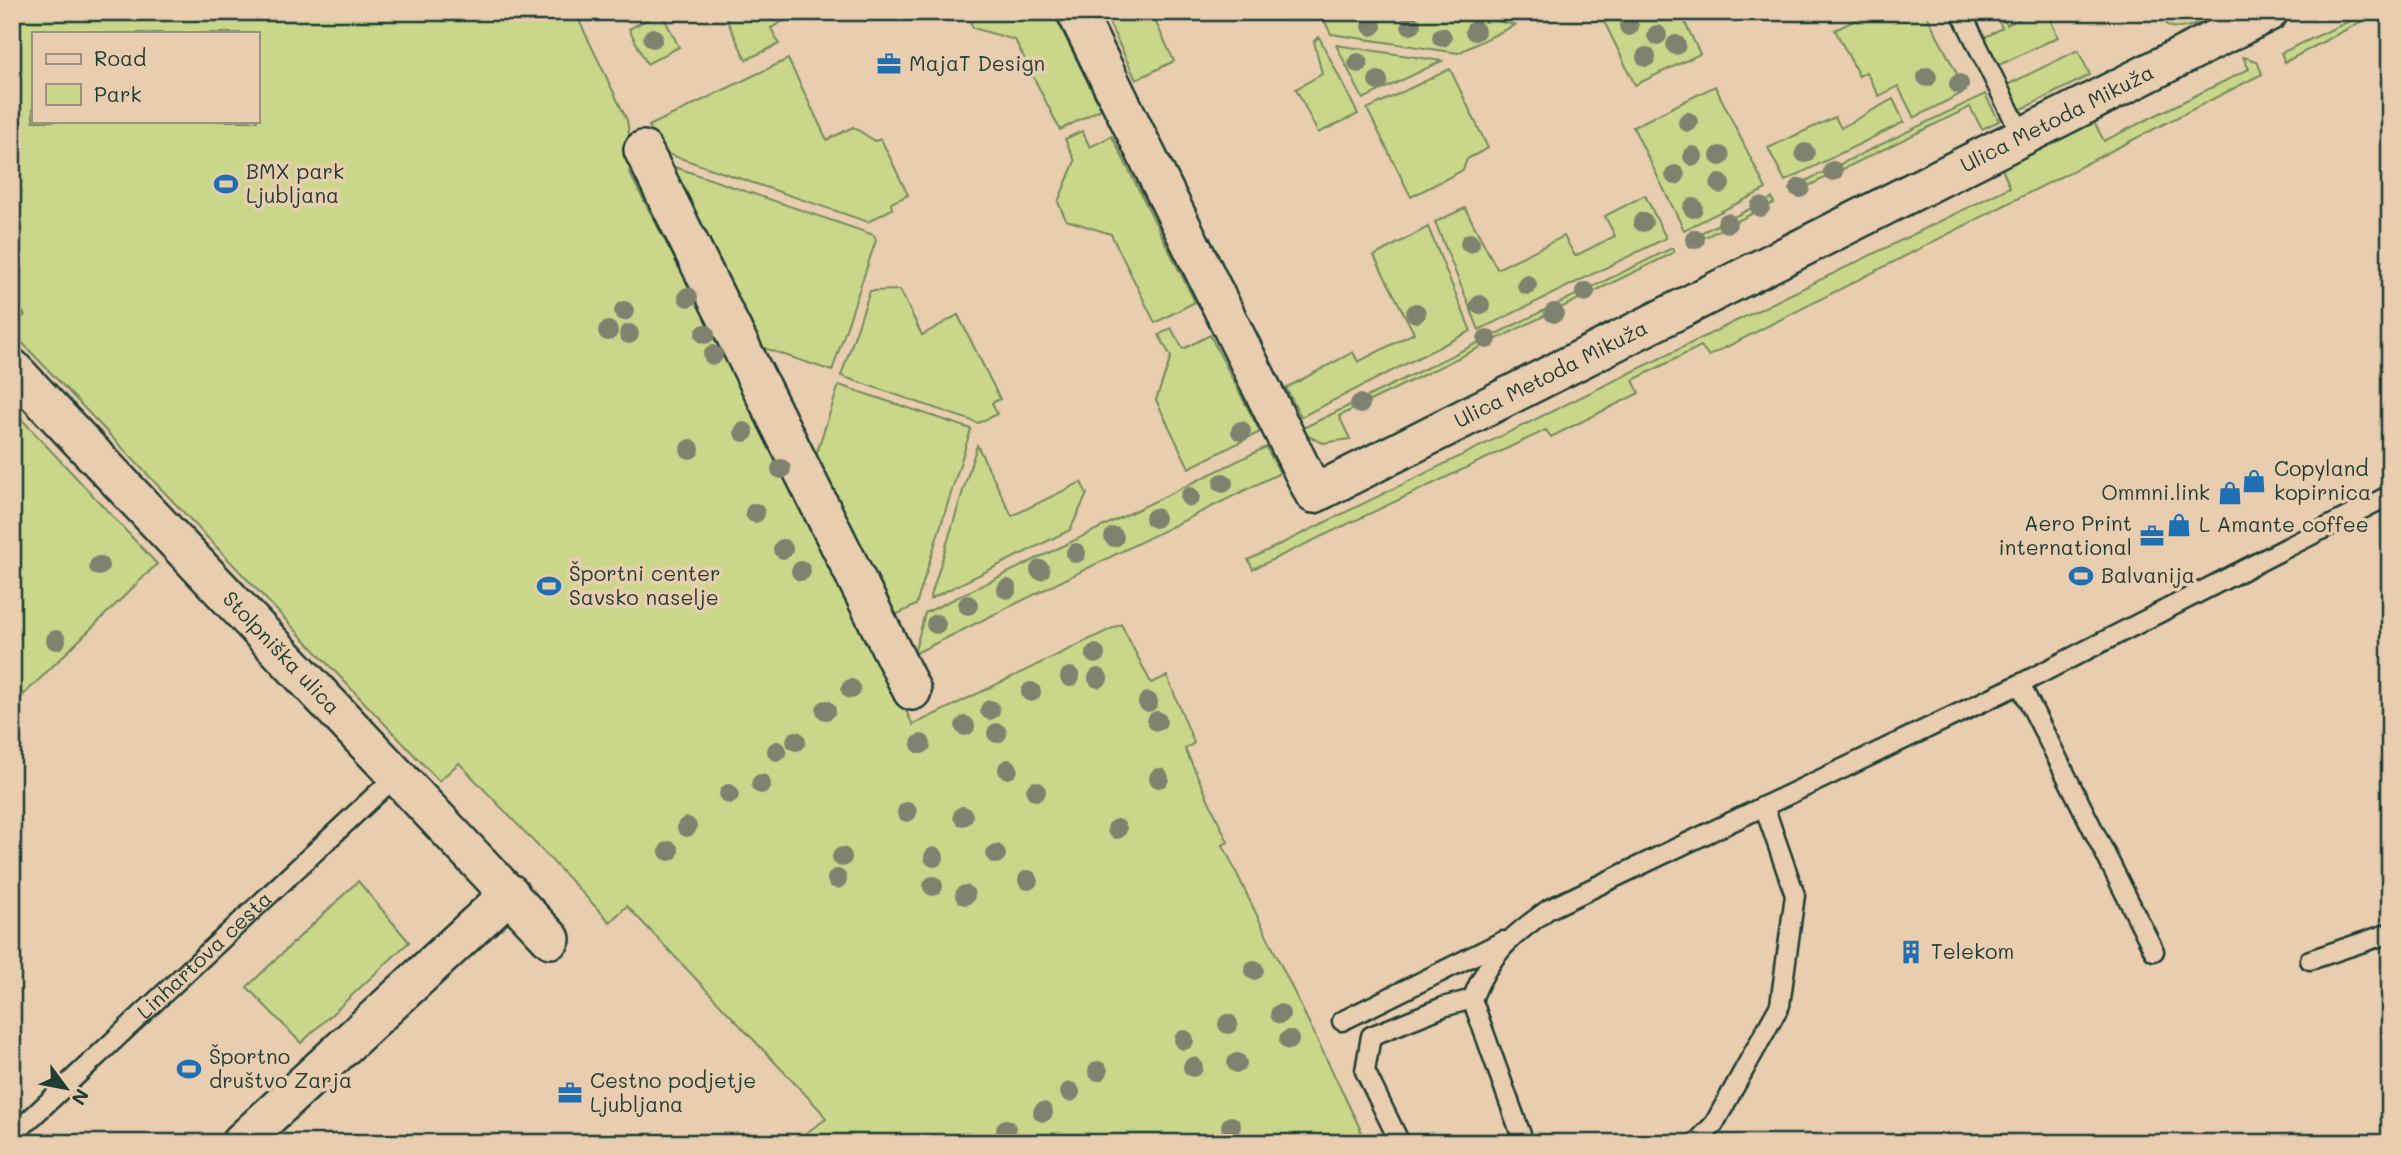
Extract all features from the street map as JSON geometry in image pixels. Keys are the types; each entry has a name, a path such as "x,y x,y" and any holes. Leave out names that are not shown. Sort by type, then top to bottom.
{"street":[{"name":"Ulica Metoda Mikuža","path":"1076,12 1314,494 2269,12"},
{"path":"643,150 912,691"},
{"name":"Stolpniška ulica","path":"12,368 551,939"},
{"path":"240,1143 510,893"}],"lane":[{"path":"1961,12 2022,136"},
{"path":"1342,1021 1506,940 1549,909 2020,684 2390,495"},
{"path":"2020,684 2154,951"},
{"name":"Linhartova cesta","path":"12,1136 398,774"},
{"path":"1696,1143 1714,1124 1780,1005 1795,895 1764,806"},
{"path":"2310,960 2390,933"},
{"path":"1506,940 1484,970 1472,999 1524,1143"},
{"path":"1401,1143 1365,1070 1371,1036 1443,1007 1472,999"}],"green space":[{"name":"Športni center Savsko naselje","path":"22,12 575,12 627,120 634,170 629,172 806,509 913,725 1121,624 1151,683 1167,676 1194,743 1185,749 1228,842 1223,845 1367,1143 813,1143 806,1133 826,1119 820,1110 627,906 610,922 459,763 439,781 12,332 12,326 25,315 12,298 12,40"},
{"path":"661,12 679,47 647,64 629,29"},
{"path":"723,12 799,12 771,28 779,44 746,60"},
{"path":"966,12 1053,12 1101,109 1060,130 1015,40 973,28"},
{"path":"1104,12 1151,12 1174,61 1136,80"},
{"path":"1320,12 1458,12 1515,25 1458,53 1331,34"},
{"path":"1606,12 1680,12 1700,54 1635,85 1601,15"},
{"path":"1872,12 1925,12 1966,91 1914,118 1898,86 1879,96 1866,72 1859,76 1835,30"},
{"path":"1995,12 2000,12 2007,25 2033,12 2047,12 2058,37 1995,67 1982,39 2002,28"},
{"path":"2160,12 2221,12 2195,25 2182,28 2168,26"},
{"path":"2354,12 2379,12 2285,62 2281,53 2356,18"},
{"path":"1319,37 1358,114 1318,133 1296,89 1322,74 1314,41"},
{"path":"1336,45 1442,61 1363,99"},
{"path":"2078,50 2090,75 2020,110 2007,85"},
{"path":"2243,57 2257,61 2262,74 1709,356 1701,346 1633,380 1639,393 1551,437 1546,430 1253,569 1248,560 2010,187 2001,166 2092,118 2104,141 2249,69"},
{"path":"788,59 827,140 853,127 875,141 881,139 908,195 891,203 892,209 868,222 662,152 649,126"},
{"path":"1450,69 1488,148 1467,159 1463,170 1411,197 1367,109"},
{"path":"1715,86 1766,189 1684,230 1633,127"},
{"path":"1985,94 1999,121 1982,129 1970,107 1792,194 1789,189"},
{"path":"1893,99 1904,122 1785,181 1768,148 1835,117 1841,128"},
{"path":"1082,131 1090,147 1112,136 1195,302 1155,323 1111,234 1066,220 1058,202 1075,161 1065,139"},
{"path":"666,164 874,235 876,240 832,371 758,346"},
{"path":"1645,195 1666,238 1479,330 1435,222 1465,208 1497,269 1564,236 1575,256 1615,236 1605,216"},
{"path":"1772,198 1774,203 1691,244 1688,239"},
{"path":"1428,227 1471,331 1301,417 1286,388 1353,352 1358,362 1414,333 1374,256"},
{"path":"1672,248 1674,252 1669,255 1339,416 1350,439 1323,443 1297,431"},
{"path":"900,290 922,335 958,315 1000,399 992,403 997,414 978,423 841,376 870,291"},
{"path":"1171,328 1183,349 1210,335 1260,432 1189,468 1156,400 1171,357 1159,335"},
{"path":"839,385 971,429 916,605 894,616 815,458"},
{"path":"12,409 157,564 12,706"},
{"path":"977,445 1012,516 1081,482 1087,494 1070,530 930,599"},
{"path":"1266,447 1280,473 914,654 925,613"},
{"name":"Športno društvo Zarja","path":"358,881 409,942 301,1043 247,987"}],"place":[{"name":"MajaT Design","path":"889,64"},
{"name":"BMX park Ljubljana","path":"226,184"},
{"name":"Copyland kopirnica","path":"2254,481"},
{"name":"Ommni.link","path":"2230,493"},
{"name":"L Amante coffee","path":"2179,525"},
{"name":"Aero Print international","path":"2152,536"},
{"name":"Balvanija","path":"2081,576"},
{"name":"Športni center Savsko naselje","path":"549,586"},
{"name":"Telekom","path":"1911,952"},
{"name":"Športno društvo Zarja","path":"189,1069"},
{"name":"Cestno podjetje Ljubljana","path":"570,1093"}]}
